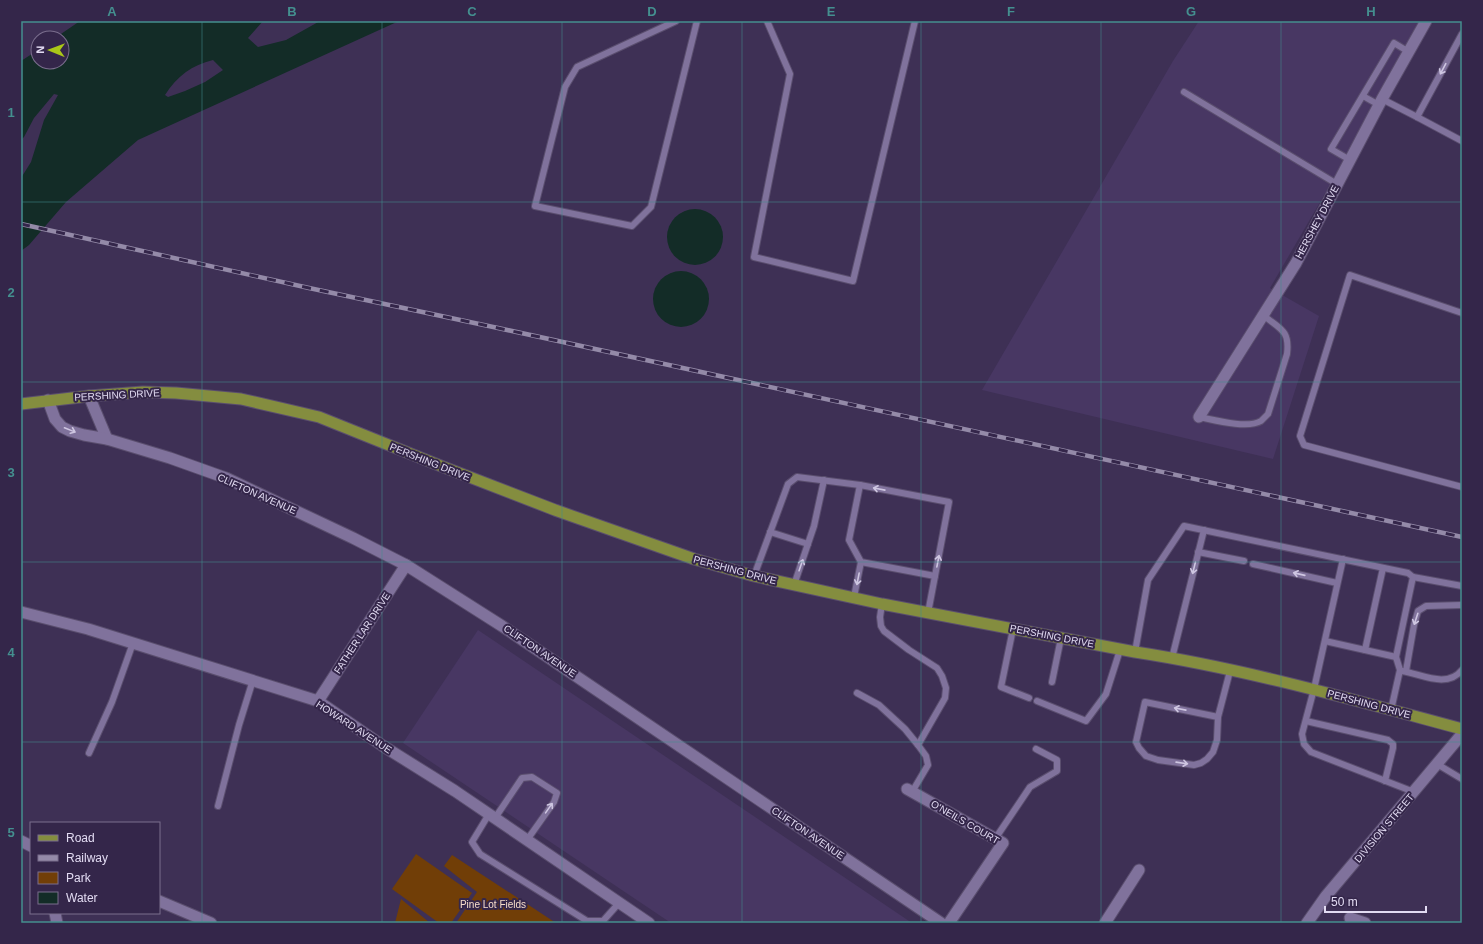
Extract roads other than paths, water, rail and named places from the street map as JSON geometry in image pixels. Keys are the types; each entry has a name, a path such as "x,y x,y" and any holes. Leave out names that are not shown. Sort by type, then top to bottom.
{"main road":[{"name":"PERSHING DRIVE","path":"21,404 48,400 143,392 170,393 234,398 319,417 441,466 604,528 694,559 754,576 854,596 882,604 1120,650 1172,658 1314,689 1462,730"}],"street":[{"name":"HERSHEY DRIVE","path":"1199,417 1296,262 1380,102 1426,21"},
{"path":"89,396 107,439"},
{"name":"CLIFTON AVENUE","path":"48,400 55,419 70,431 107,439 170,458 226,478 353,538 406,565 502,626 941,923"},
{"name":"FATHER LAR DRIVE","path":"318,701 406,565"},
{"name":"HOWARD AVENUE","path":"21,612 88,629 318,701 383,746 492,816 649,923"},
{"name":"DIVISION STREET","path":"1307,923 1326,896 1462,734"},
{"name":"O'NEILS COURT","path":"910,791 1003,843 949,923"},
{"path":"21,841 30,846"},
{"path":"1106,923 1140,870"},
{"path":"160,901 211,923"},
{"path":"1350,918 1365,923"}],"lane":[{"path":"676,21 577,67 565,87 535,206 632,226 651,207 697,21"},
{"path":"767,21 790,74 754,258 853,281 914,21"},
{"path":"1418,117 1462,34"},
{"path":"1350,160 1331,149 1394,43 1409,52"},
{"path":"1184,92 1337,184"},
{"path":"1363,96 1418,117 1462,141"},
{"path":"1462,313 1350,275 1300,436 1304,445 1462,487"},
{"path":"1199,417 1227,423 1253,423 1261,421 1268,414 1288,344 1285,332 1263,315"},
{"path":"754,576 788,484 797,476 860,485 949,502 928,613"},
{"path":"794,585 814,526 824,480"},
{"path":"854,596 861,562 850,540 860,485"},
{"path":"1135,652 1148,580 1184,526 1408,573 1413,577 1462,586"},
{"path":"1172,658 1204,530"},
{"path":"770,532 808,544"},
{"path":"1198,552 1244,561"},
{"path":"1343,559 1314,689 1302,734 1304,744 1311,752 1414,792"},
{"path":"861,562 935,576"},
{"path":"1253,564 1337,583"},
{"path":"1365,650 1383,568"},
{"path":"1403,671 1396,657 1413,577"},
{"path":"882,604 880,617 881,626 884,631 937,668 942,676 946,688 945,698 918,745"},
{"path":"1391,710 1403,671 1418,611 1426,606 1462,605"},
{"path":"1013,629 1001,687 1029,698"},
{"path":"1052,682 1061,638"},
{"path":"1325,641 1396,657"},
{"path":"89,753 112,702 132,643"},
{"path":"1037,701 1086,721 1106,694 1120,650"},
{"path":"1403,671 1445,680 1455,677 1462,670"},
{"path":"1218,717 1145,702 1136,742 1146,756 1158,760 1194,765 1207,759 1213,752 1217,740 1218,717 1230,671"},
{"path":"218,806 239,725 253,680"},
{"path":"857,693 879,705 905,729 926,756 928,765 910,791"},
{"path":"1306,721 1388,740 1393,744 1393,748 1385,781"},
{"path":"995,839 1030,787 1057,771 1057,760 1036,749"},
{"path":"1437,764 1462,779"},
{"path":"527,840 554,802 556,793 532,777 522,778 472,842 480,854 587,921 603,921 619,903"}],"water":[{"path":"80,21 263,21 248,38 258,47 286,40 320,21 399,21 138,140 66,202 29,245 21,251 21,178 31,162 44,120 58,95 54,94 34,118 21,140 21,61 30,55 30,70 70,70 70,30 67,30","holes":["213,60 223,70 205,82 168,97 165,95 175,82 186,72 198,65"]},
{"path":"695,209 706,211 715,217 721,226 723,237 721,248 715,257 706,263 695,265 684,263 675,257 669,248 667,237 669,226 675,217 684,211"},
{"path":"681,271 692,273 701,279 707,288 709,299 707,310 701,319 692,325 681,327 670,325 661,319 655,310 653,299 655,288 661,279 670,273"}],"railway":[{"path":"21,224 309,288 1462,537"}],"park label":[{"name":"Pine Lot Fields","path":"493,904"}]}
